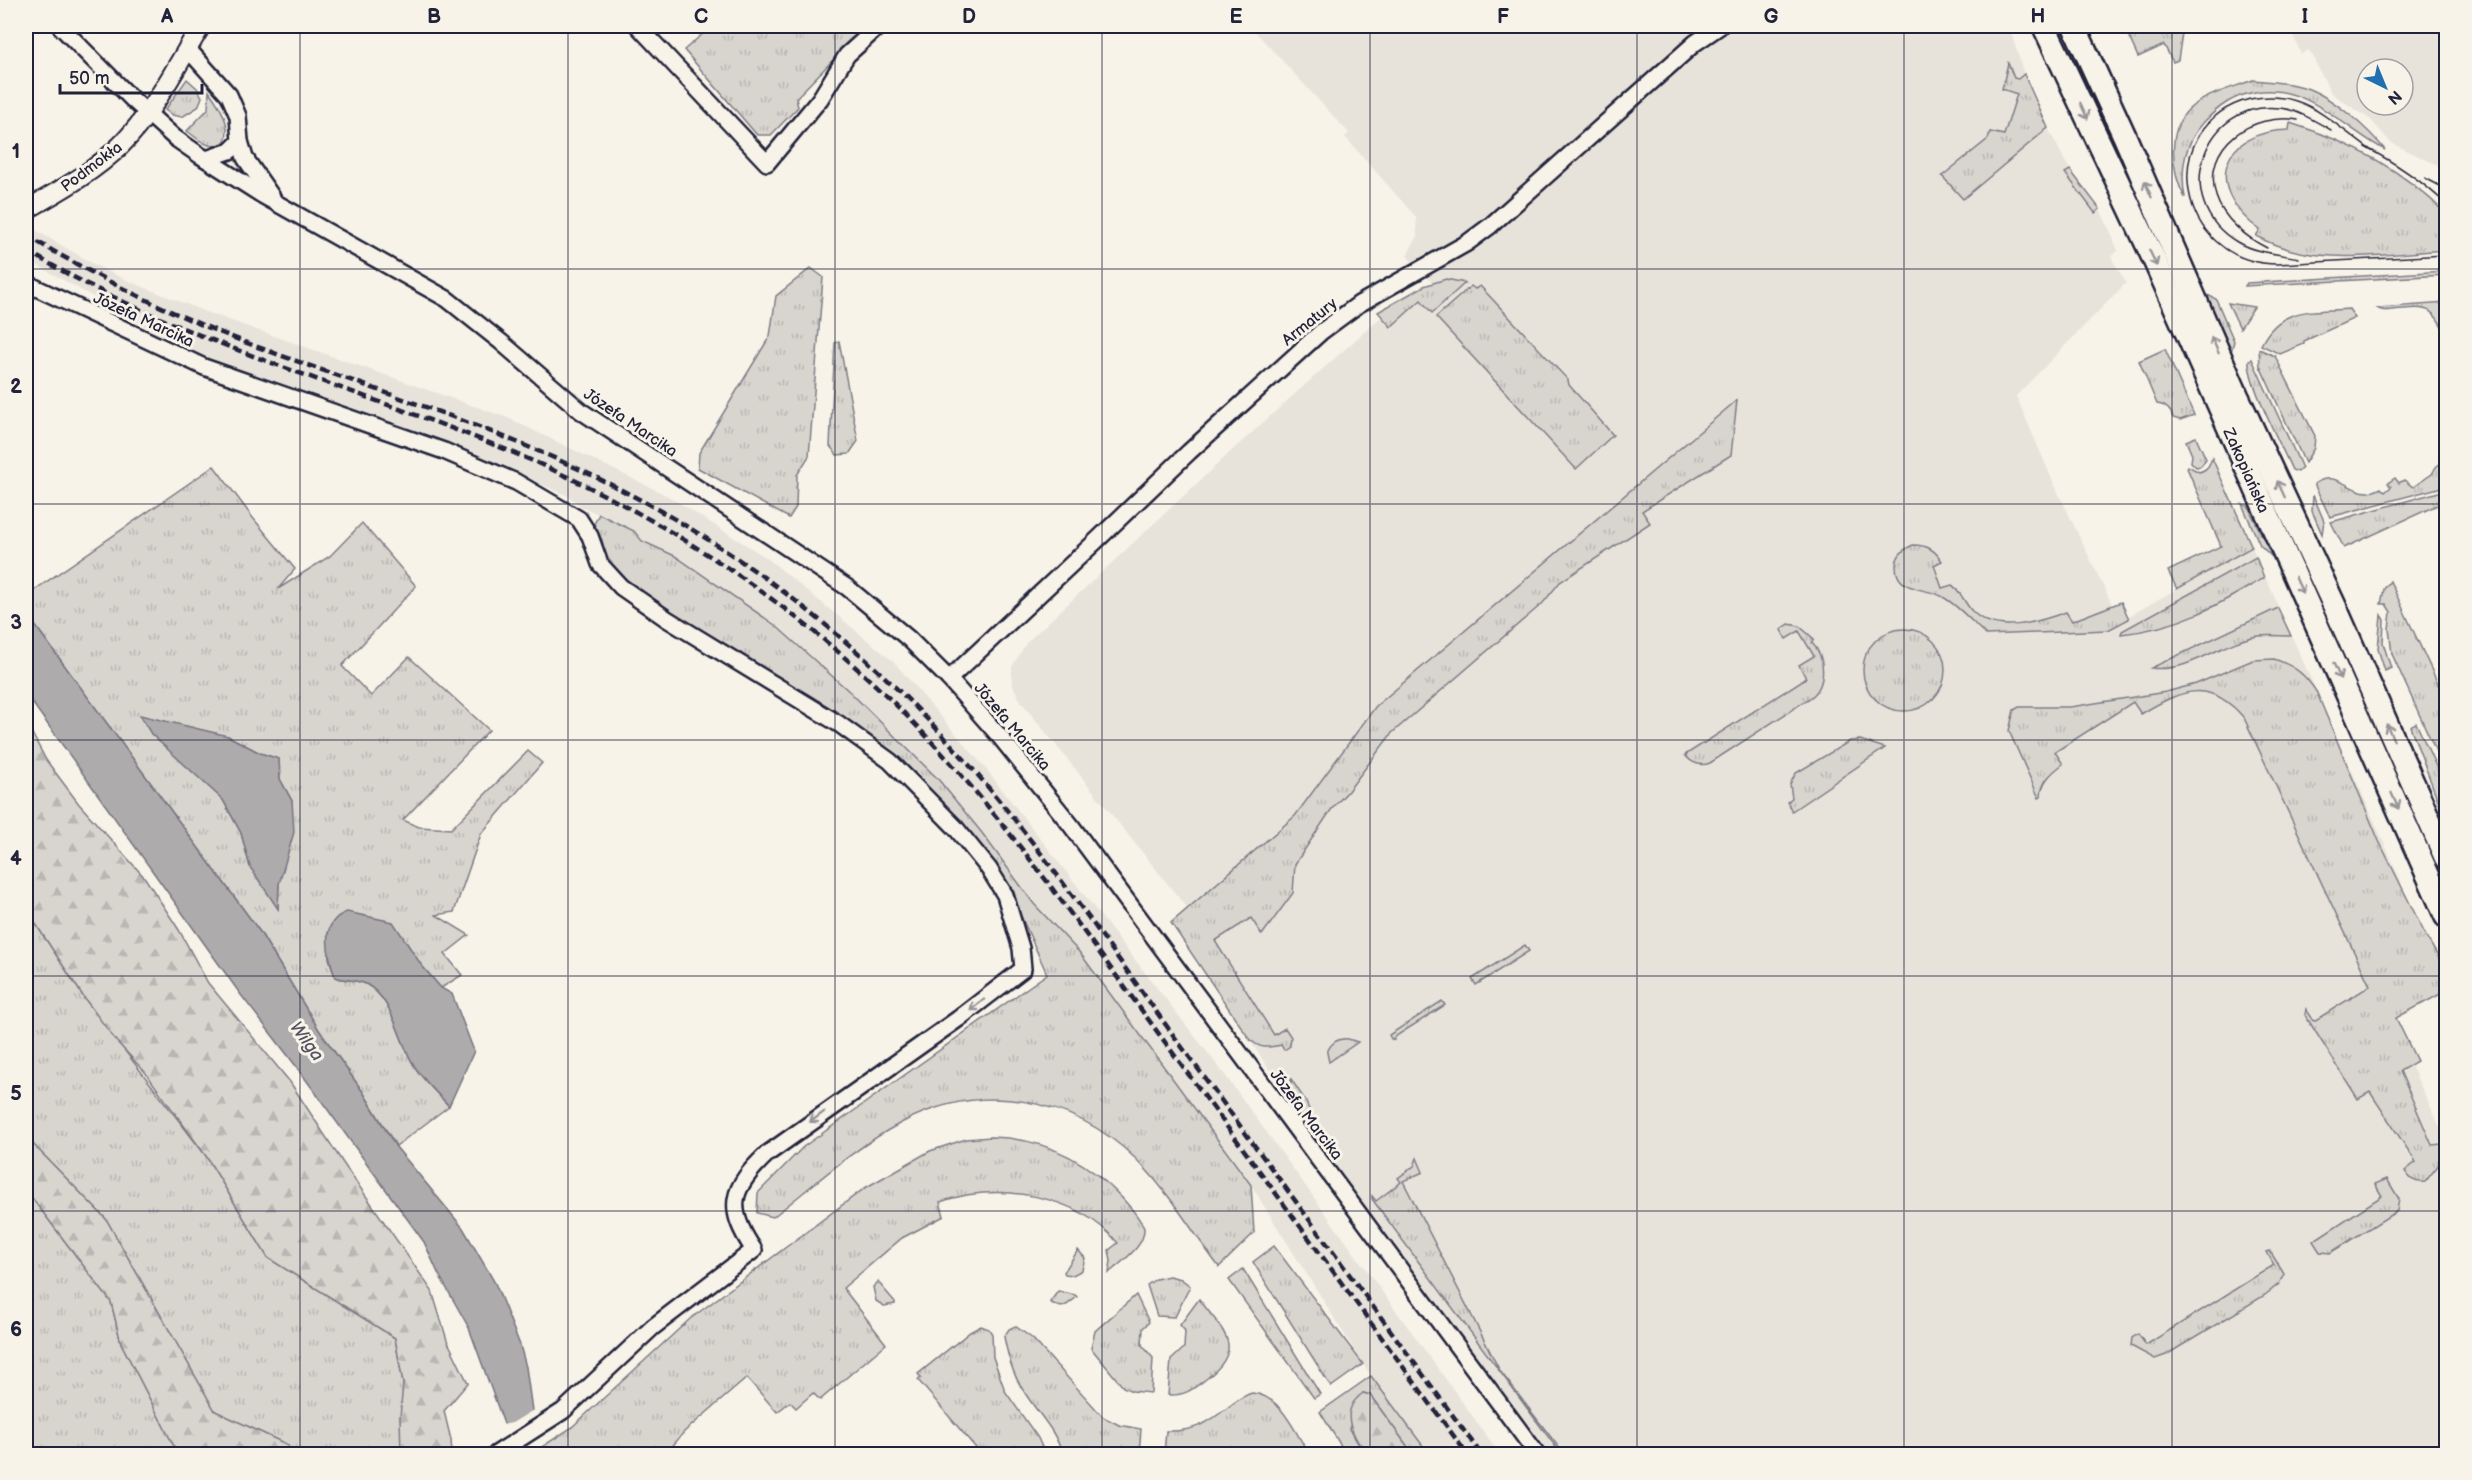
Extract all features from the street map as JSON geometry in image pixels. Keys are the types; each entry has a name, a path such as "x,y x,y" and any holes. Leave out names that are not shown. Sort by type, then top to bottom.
{"main road":[{"name":"Zakopiańska","path":"2044,26 2154,259 2446,916"},
{"name":"Zakopiańska","path":"2074,26 2126,137 2238,399 2335,607 2446,858"}],"street":[{"name":"Józefa Marcika","path":"60,26 175,138 283,207 447,299 581,411 848,588 909,639 949,679 1070,824 1537,1455"},
{"name":"Podmokła","path":"26,210 69,185 120,145 147,111 201,26"},
{"path":"638,26 767,163 820,99 847,55 879,26"},
{"name":"Armatury","path":"949,679 1306,345 1359,304 1451,252 1490,226 1695,44 1720,26"},
{"name":"Józefa Marcika","path":"187,48 229,95 238,116 240,141 245,158 255,175 283,207"},
{"path":"206,159 230,151 240,141"},
{"name":"Józefa Marcika","path":"26,283 204,367 444,451 516,482 579,519 590,536 600,564 621,587 687,631 839,724 890,761 955,827 989,869 1005,894 1021,948 1023,969 958,1019 839,1101 752,1167 741,1184 735,1207 739,1225 754,1250 661,1321 590,1388 547,1423 500,1452"}],"shaded area":[{"path":"1250,26 2009,26 2024,74 2048,128 2067,165 2100,209 2112,235 2118,251 2111,257 2126,283 2016,396 2055,486 2120,621 2252,547 2401,881 2420,975 2378,995 2446,1140 2446,1454 1549,1454 1326,1153 1170,923 1187,908 1022,703 1012,684 1012,667 1026,643 1238,445 1382,316 1435,286 1407,256 1417,236 1416,217 1345,137 1349,133"},
{"path":"2289,26 2446,26 2446,169 2391,143 2367,117 2415,117 2415,57 2355,57 2355,109 2331,93 2309,50 2301,54"},
{"path":"27,225 95,265 131,282 206,312 508,418 668,496 767,558 893,661 986,769 1225,1075 1500,1454 1429,1454 1363,1364 1251,1185 1080,953 1034,904 938,779 850,692 775,625 675,556 642,541 634,531 581,506 568,496 529,479 517,471 318,397 209,361 175,343 26,259"}],"green space":[{"path":"712,26 866,26 796,98 798,107 771,135 757,135 684,50"},
{"path":"2124,26 2170,26 2168,31 2182,33 2178,60 2173,62 2164,45 2138,57"},
{"path":"2008,63 2014,78 2018,79 2024,74 2048,128 1963,199 1942,176 1988,139 1990,132 2004,135 2017,94 2002,89"},
{"path":"187,79 197,88 202,97 198,107 182,117 172,115 165,110"},
{"path":"2253,80 2295,85 2319,94 2350,115 2385,150 2308,100 2274,91 2255,92 2233,99 2215,111 2197,130 2185,157 2183,177 2185,198 2174,165 2174,140 2182,118 2189,109 2203,99"},
{"path":"209,91 220,108 227,128 225,141 215,146 206,144 187,131 208,109"},
{"path":"2290,123 2354,148 2393,171 2430,198 2446,214 2446,250 2373,256 2325,256 2278,246 2256,236 2260,230 2242,214 2231,197 2226,181 2227,165 2234,151 2247,140 2265,133 2289,130"},
{"path":"2070,170 2100,209 2095,213 2065,173"},
{"path":"811,268 823,277 809,456 797,475 796,507 789,518 698,468 699,453 770,336 776,296"},
{"path":"2446,271 2446,275 2245,286 2247,283"},
{"path":"1446,279 1465,283 1432,313 1421,300 1391,327 1378,312 1424,286"},
{"path":"1471,286 1475,289 1480,286 1568,380 1569,385 1613,435 1576,469 1436,317"},
{"path":"2205,294 2216,299 2234,341 2231,352"},
{"path":"2228,303 2254,307 2240,328"},
{"path":"2446,303 2446,335 2436,317 2426,309 2385,311 2377,308"},
{"path":"2349,309 2355,318 2280,354 2261,345 2277,323 2287,317 2309,311"},
{"path":"839,341 858,441 849,454 837,455 830,446 835,343"},
{"path":"2165,349 2194,415 2180,420 2173,418 2169,410 2157,404 2139,361"},
{"path":"2259,349 2275,356 2315,436 2314,448 2305,463 2260,366"},
{"path":"2252,359 2302,468 2298,472 2292,470 2259,398 2250,370 2249,360"},
{"path":"1737,400 1731,455 1642,511 1650,523 1560,582 1543,603 1392,733 1331,810 1295,864 1293,893 1262,935 1251,918 1215,941 1274,1035 1285,1028 1291,1037 1290,1046 1284,1050 1281,1045 1264,1047 1250,1040 1171,923 1295,816 1376,706"},
{"path":"2196,437 2206,459 2201,466 2196,467 2191,462 2192,455 2186,441"},
{"path":"2212,458 2252,547 2177,589 2168,571 2221,546 2187,468 2188,466 2199,472 2202,471"},
{"path":"2446,459 2446,486 2330,517 2314,484 2323,479 2332,479 2363,491 2371,492 2381,488 2385,492 2391,487 2388,483 2395,478 2399,483 2404,480 2413,487 2432,474 2436,467"},
{"path":"214,466 295,569 278,589 330,556 362,523 416,586 342,666 371,696 409,657 489,730 403,820 419,827 451,829 528,751 542,763 481,834 454,912 436,915 469,935 445,954 462,975 441,988 422,966 328,933 329,958 335,977 362,982 376,991 384,1000 415,1067 449,1106 396,1146 363,1092 319,1030 260,932 26,613 26,596","holes":["228,736 260,753 279,759 280,779 292,801 279,884 278,908 250,867 241,833 223,800"]},
{"path":"2446,490 2446,501 2344,548 2331,522"},
{"path":"2313,495 2324,521 2322,534 2312,511"},
{"path":"2242,504 2248,506 2272,557 2260,545"},
{"path":"599,514 634,531 642,541 675,556 775,625 850,692 938,779 982,833 1034,904 1080,953 1251,1185 1254,1233 1219,1267 1169,1198 1136,1159 1111,1138 1084,1121 1055,1109 1025,1102 994,1099 962,1102 931,1110 901,1123 867,1143 773,1217 757,1213 758,1193 803,1147 1047,974 1016,905 927,789 621,580 606,558 602,540 594,524"},
{"path":"1913,545 1930,548 1942,561 1934,565 1942,588 1952,585 1972,611 1982,619 1993,623 2018,625 2066,612 2072,621 2121,602 2129,619 2108,630 1986,635 1943,597 1913,588 1901,581 1897,575 1897,559"},
{"path":"2256,557 2264,578 2196,615 2161,627 2121,634 2122,631"},
{"path":"2390,581 2446,701 2446,765 2443,767 2392,654 2389,629 2391,612 2386,604 2381,604 2384,589"},
{"path":"2278,608 2291,636 2258,636 2244,639 2192,662 2166,668 2151,668"},
{"path":"2381,615 2384,620 2383,643 2391,668 2385,671 2378,649"},
{"path":"1789,624 1799,626 1814,639 1812,643 1820,656 1823,671 1816,693 1710,763 1696,764 1690,760 1685,755 1806,678 1799,665 1814,656 1799,631 1786,639 1781,630"},
{"path":"1904,629 1920,632 1933,641 1942,654 1945,670 1942,686 1933,699 1920,708 1904,711 1888,708 1875,699 1866,686 1863,670 1866,654 1875,641 1888,632"},
{"path":"2274,659 2299,672 2317,693 2379,841 2427,938 2446,970 2446,991 2396,1018 2417,1061 2400,1071 2432,1145 2442,1144 2444,1158 2425,1182 2415,1181 2407,1174 2405,1171 2416,1162 2370,1092 2358,1099 2305,1015 2306,1009 2314,1021 2370,986 2244,718 2231,705 2207,692 2182,694 2141,714 2133,702 2055,752 2063,764 2047,778 2039,798 2009,731 2014,710 2019,707 2070,707 2166,692 2196,684 2253,660"},
{"path":"26,722 46,760 79,804 145,878 179,930 208,983 290,1082 432,1291 447,1340 468,1383 444,1411 452,1454 401,1454 400,1418 403,1383 395,1338 268,1258 206,1156 145,1072 116,1041 85,999 26,909"},
{"path":"2416,723 2440,775 2446,772 2446,822 2410,726"},
{"path":"1860,740 1885,748 1792,811 1787,802 1792,798 1790,784 1796,773 1850,741"},
{"path":"26,909 85,999 206,1156 268,1258 395,1338 403,1383 401,1454 289,1454 288,1445 215,1411 106,1219 26,1137"},
{"path":"1525,945 1529,951 1476,985 1472,979"},
{"path":"1442,1001 1445,1005 1393,1038 1394,1040 1391,1039 1389,1035"},
{"path":"1348,1039 1358,1042 1329,1062 1327,1053 1330,1046 1338,1040"},
{"path":"1291,1079 1305,1100 1328,1154 1307,1129 1296,1110 1290,1090"},
{"path":"26,1137 106,1219 215,1411 288,1445 289,1454 178,1454 121,1343 111,1302 26,1190"},
{"path":"1010,1138 1046,1147 1079,1162 1094,1173 1122,1198 1142,1224 1143,1235 1137,1247 1109,1273 1111,1261 1109,1250 1118,1243 1101,1226 1059,1203 1011,1193 963,1196 940,1202 944,1216 902,1238 843,1288 886,1344 820,1400 813,1393 796,1408 790,1402 777,1412 747,1378 684,1432 666,1454 538,1454 537,1450 571,1428 690,1319 865,1188 930,1151 966,1139"},
{"path":"1417,1158 1423,1172 1403,1181 1500,1371 1564,1454 1561,1454 1372,1199 1372,1196 1376,1201 1401,1182 1398,1178 1414,1166"},
{"path":"2387,1179 2399,1199 2397,1211 2330,1253 2320,1252 2313,1241 2382,1196 2375,1184"},
{"path":"26,1190 111,1302 121,1343 178,1454 26,1454"},
{"path":"1274,1246 1363,1364 1331,1387 1253,1262"},
{"path":"1078,1250 1085,1258 1082,1270 1073,1275 1065,1274 1064,1272"},
{"path":"2270,1251 2284,1274 2279,1284 2265,1295 2166,1355 2155,1359 2131,1346 2132,1338 2138,1334 2146,1345 2274,1265 2267,1252"},
{"path":"1243,1269 1320,1394 1314,1398 1229,1280"},
{"path":"1169,1276 1181,1279 1190,1286 1175,1317 1157,1316 1147,1285 1156,1279"},
{"path":"878,1282 895,1304 884,1306 876,1301 873,1287"},
{"path":"1058,1291 1077,1297 1067,1305 1058,1306 1050,1302"},
{"path":"1136,1295 1149,1322 1143,1328 1142,1345 1153,1358 1151,1393 1132,1391 1123,1387 1091,1348 1095,1331"},
{"path":"1199,1299 1223,1330 1227,1339 1226,1358 1218,1368 1193,1389 1168,1395 1171,1360 1184,1348 1185,1331 1180,1325"},
{"path":"981,1326 989,1329 992,1334 993,1357 1005,1391 1038,1438 1045,1454 981,1454 918,1380 921,1378 918,1374 970,1332"},
{"path":"1015,1326 1033,1339 1103,1417 1119,1425 1141,1429 1139,1454 1062,1454 1056,1437 1021,1387 1012,1365 1004,1337 1009,1329"},
{"path":"1371,1376 1429,1454 1413,1454 1370,1395 1363,1393 1349,1429 1365,1454 1346,1454 1320,1412"},
{"path":"1252,1393 1262,1395 1279,1407 1309,1454 1164,1454 1166,1431 1199,1426 1242,1397"},
{"path":"1363,1393 1370,1395 1413,1454 1365,1454 1352,1430 1349,1415 1355,1400"}],"water":[{"name":"Wilga","path":"26,613 260,932 319,1030 363,1092 396,1147 463,1228 495,1283 520,1345 526,1367 538,1454 515,1454 469,1328 438,1273 424,1242 296,1066 241,995 26,694"},
{"path":"140,715 228,736 260,753 279,759 280,779 292,801 294,832 279,884 278,909 250,867 241,833 223,800 151,734"},
{"path":"347,912 393,922 422,966 441,988 452,994 474,1051 449,1106 415,1067 384,1000 376,991 362,982 335,977 328,949 329,931 332,923"}],"pier":[{"path":"535,1409 540,1448 530,1454 512,1454 502,1425 512,1423"}],"tram line":[{"path":"2372,151 2306,105 2279,97 2250,99 2219,113 2199,135 2189,162 2189,191 2198,218 2217,242 2243,258 2278,264 2446,255"},
{"path":"2299,258 2244,246 2216,225 2204,203 2200,180 2204,157 2214,136 2231,120 2253,110 2287,109 2306,116 2331,130"},
{"path":"2267,248 2237,227 2219,204 2213,178 2216,161 2223,147 2248,127 2264,121 2298,120"},
{"path":"2365,147 2408,172 2446,204"},
{"path":"2425,178 2446,189"}],"railway":[{"path":"26,235 109,282 196,322 514,441 615,487 703,536 778,587 814,615 915,706 978,775 1038,849 1481,1454"},
{"path":"26,250 139,309 198,334 437,423 552,469 605,495 707,554 804,623 893,702 935,745 1031,860 1467,1454"}]}
